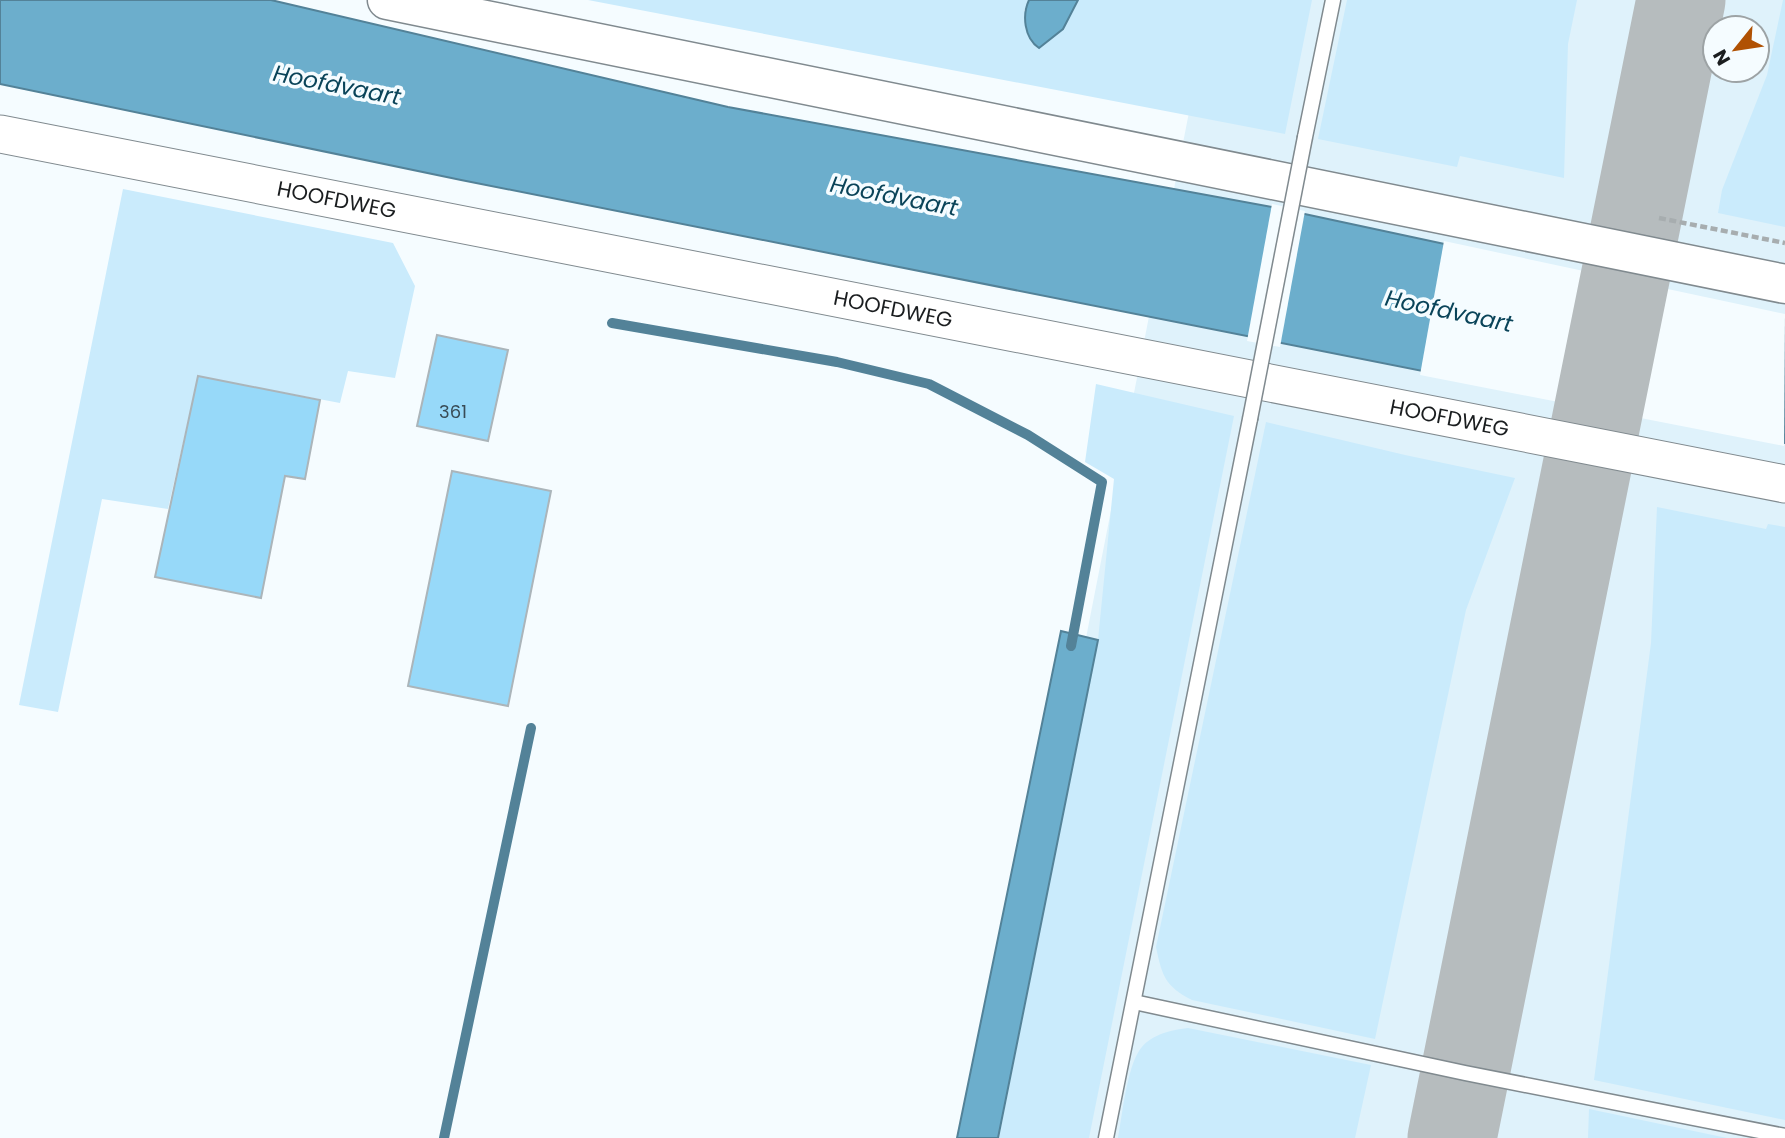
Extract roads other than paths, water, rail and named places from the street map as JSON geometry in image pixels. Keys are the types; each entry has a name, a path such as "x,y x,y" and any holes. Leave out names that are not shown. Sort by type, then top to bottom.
{"main road":[{"path":"387,0 1785,284"}],"street":[{"name":"HOOFDWEG","path":"0,134 1785,484"}],"lane":[{"path":"1106,1138 1333,0"},
{"path":"1133,1002 1465,1073 1785,1136"}],"water":[{"name":"Hoofdvaart","path":"0,0 271,0 728,107 1272,207 1785,317 1785,443 461,180 0,84"},
{"path":"1029,0 1078,0 1063,29 1039,48 1027,32 1026,12"},
{"path":"1061,631 1098,640 998,1138 957,1138"}],"waterway":[{"path":"612,323 837,362 929,384 1028,435 1102,482 1071,646"},
{"path":"444,1138 531,728"}]}
